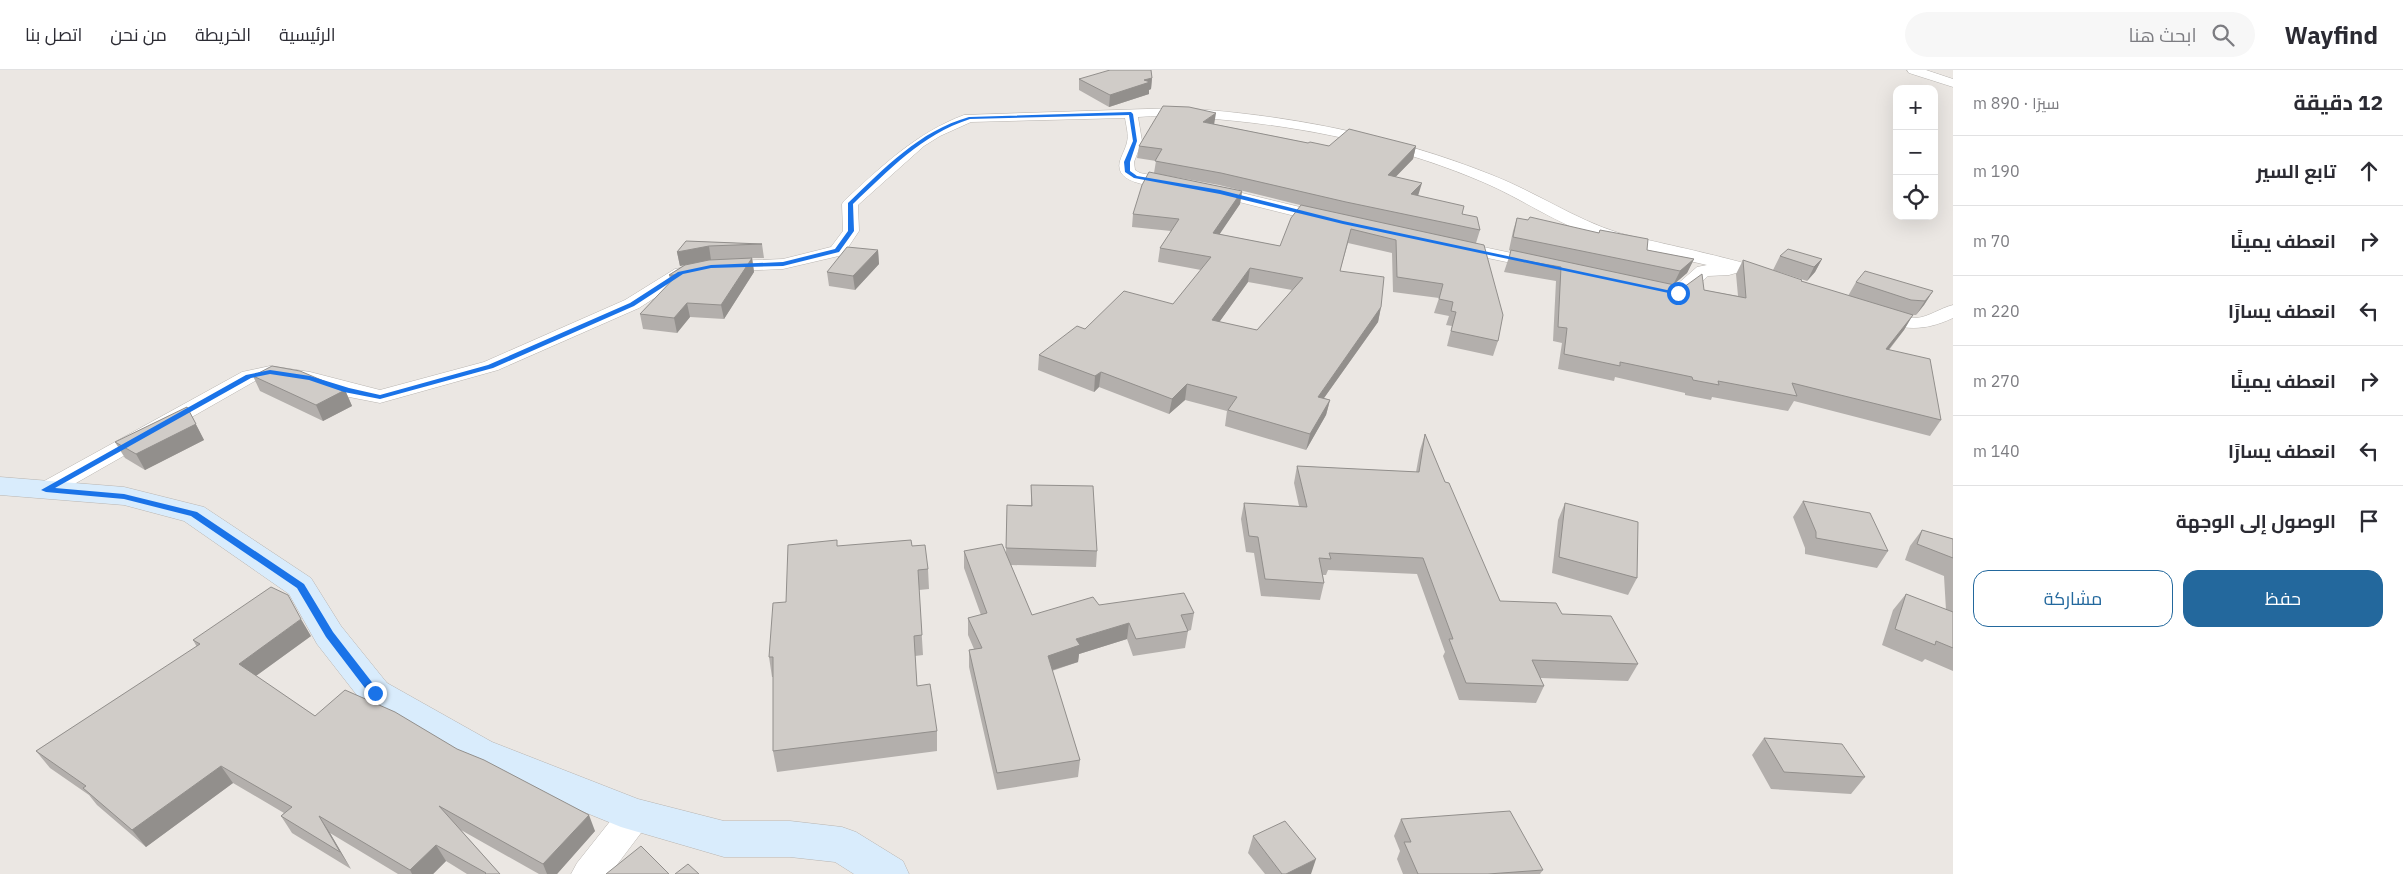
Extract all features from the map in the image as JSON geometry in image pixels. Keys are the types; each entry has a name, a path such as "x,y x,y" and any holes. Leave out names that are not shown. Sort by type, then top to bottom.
{"street":[{"path":"1912,70 1953,83"},
{"path":"46,490 249,376 270,372 310,378 347,390 380,397 491,366 632,304 681,273 711,267 783,264 837,251 851,231 850,204 911,147 947,125 969,118 1171,112 1244,117 1344,134 1463,169 1490,179 1587,227 1628,242 1744,269 1788,282"},
{"path":"1131,114 1135,141 1127,162 1127,172 1136,177 1220,192 1343,222"},
{"path":"1440,243 1556,268"},
{"path":"1640,285 1678,293 1704,271 1744,269"},
{"path":"1856,308 1916,324 1929,323 1953,311"},
{"path":"0,486 124,496 194,514 300,586 330,635 375,693 479,753 635,814 724,839 790,839 842,845 889,874"},
{"path":"589,874 635,814"}],"building":[{"path":"1110,70 1151,70 1152,78 1144,80 1150,82 1110,95 1079,79"},
{"path":"1163,106 1189,107 1216,113 1203,122 1308,143 1329,146 1349,129 1416,146 1388,175 1422,183 1411,194 1464,206 1462,214 1477,217 1480,230 1221,173 1155,161 1162,149 1139,146"},
{"path":"1149,172 1242,191 1213,233 1280,246 1291,218 1301,205 1484,245 1503,315 1498,341 1451,331 1456,312 1451,311 1453,302 1439,299 1443,284 1397,277 1396,240 1351,229 1340,271 1384,277 1381,307 1318,397 1330,400 1310,434 1228,410 1237,397 1187,384 1172,399 1101,372 1095,376 1039,355 1077,326 1085,329 1124,291 1173,304 1211,257 1160,248 1179,219 1133,214 1142,185","holes":["1250,268 1303,278 1257,330 1212,320"]},
{"path":"1530,217 1599,233 1600,230 1648,239 1647,250 1694,259 1680,271 1513,237 1517,218 1528,220"},
{"path":"686,241 762,244 709,246 677,252"},
{"path":"847,247 878,250 853,276 827,272"},
{"path":"1788,249 1822,259 1814,267 1780,256"},
{"path":"1511,250 1684,287 1702,274 1704,290 1746,298 1743,260 1801,281 1913,315 1886,349 1930,359 1941,420 1792,383 1797,396 1718,381 1719,385 1693,380 1692,377 1620,362 1620,366 1564,354 1567,328 1558,327 1561,267 1509,258"},
{"path":"752,258 721,305 687,303 674,318 640,314 677,275 669,275 685,265 709,260"},
{"path":"1865,271 1933,291 1925,301 1911,300 1856,282"},
{"path":"272,366 300,371 345,390 316,405 253,376"},
{"path":"187,407 196,424 136,454 115,442"},
{"path":"1425,434 1445,482 1449,483 1500,601 1556,603 1562,614 1611,616 1638,664 1532,660 1544,686 1466,683 1449,639 1453,639 1423,558 1329,553 1331,559 1319,558 1324,583 1265,579 1258,537 1249,536 1244,503 1307,507 1297,466 1419,472"},
{"path":"1031,485 1093,486 1097,551 1006,548 1007,505 1032,506"},
{"path":"1803,501 1870,513 1888,551 1816,538 1816,532"},
{"path":"1565,503 1638,522 1637,578 1559,557"},
{"path":"1922,530 1953,539 1953,558 1917,544"},
{"path":"837,540 837,546 911,540 912,546 925,545 928,569 918,570 922,635 914,636 917,686 930,684 937,731 773,751 773,657 769,657 773,603 786,602 788,545"},
{"path":"1002,544 1032,615 1093,597 1099,605 1184,593 1194,613 1181,615 1188,631 1136,639 1129,623 1076,639 1080,645 1048,656 1080,760 997,773 969,650 982,648 968,618 987,613 964,551"},
{"path":"271,587 288,595 301,619 239,664 315,716 345,690 395,712 457,749 484,760 589,815 543,864 439,806 500,874 485,874 436,845 410,870 319,816 340,852 281,816 292,807 221,766 132,830 83,788 86,786 36,751 200,644 193,640"},
{"path":"1906,594 1953,612 1953,648 1936,641 1935,645 1895,629"},
{"path":"1764,738 1842,744 1865,777 1784,772"},
{"path":"1510,811 1543,870 1488,874 1418,874 1404,842 1411,842 1401,819"},
{"path":"1285,821 1316,859 1286,874 1282,874 1253,836"},
{"path":"641,846 669,874 606,874"},
{"path":"688,864 699,874 675,874"}],"route":[{"path":"375,693 330,635 300,586 194,514 124,496 46,490 249,376 270,372 310,378 347,390 380,397 491,366 632,304 681,273 711,267 783,264 837,251 851,231 850,204 911,147 947,125 969,118 1131,114 1135,141 1127,162 1127,172 1136,177 1220,192 1343,222 1678,293"}]}
